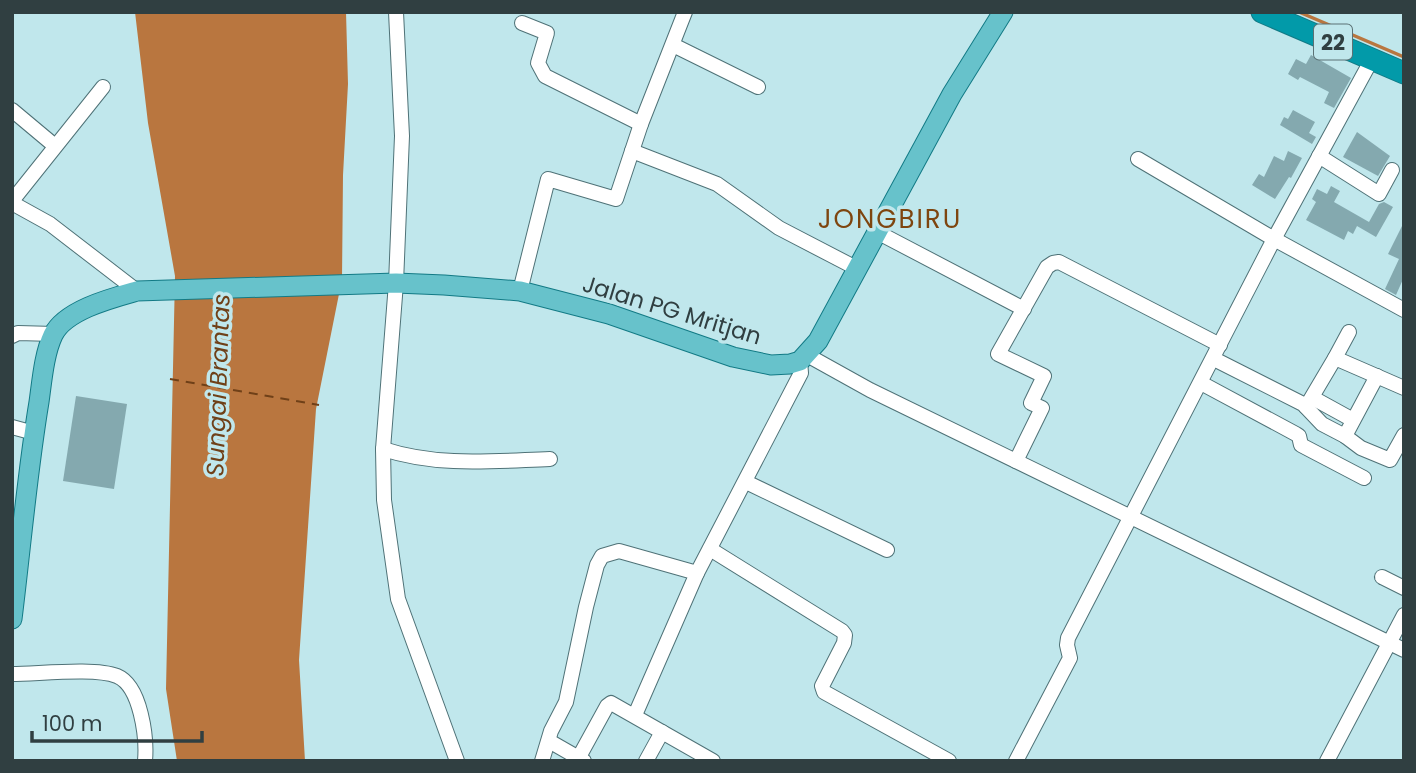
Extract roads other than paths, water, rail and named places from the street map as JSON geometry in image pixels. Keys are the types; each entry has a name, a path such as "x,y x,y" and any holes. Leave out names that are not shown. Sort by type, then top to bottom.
{"highway":[{"name":"22","path":"1262,12 1404,73"}],"main road":[{"path":"804,358 818,341 951,94 1003,12"},
{"name":"Jalan PG Mritjan","path":"54,334 62,324 79,312 108,299 136,291 391,283 520,292 609,314 733,357 771,365 790,364 804,358"},
{"path":"12,619 34,433 54,334"}],"street":[{"path":"396,12 402,136 391,283 383,449 384,500 398,599 457,761"},
{"path":"520,292 548,179 616,199 641,124 685,12"},
{"path":"522,23 547,33 538,63 545,76 641,124"},
{"path":"673,46 758,87"},
{"path":"1016,761 1070,658 1068,638 1274,239 1372,59"},
{"path":"103,87 12,202 50,225 136,291"},
{"path":"12,110 55,146"},
{"path":"632,151 717,184 779,228 856,268"},
{"path":"1319,156 1379,194 1392,170"},
{"path":"1138,159 1274,239 1404,310"},
{"path":"877,232 1024,309"},
{"path":"1016,461 1042,408 1031,403 1044,376 999,354 1047,267 1053,263 1059,262 1220,345"},
{"path":"1309,402 1349,332"},
{"path":"12,336 19,333 54,334"},
{"path":"635,715 697,573 801,373 804,358 1404,650"},
{"path":"1335,358 1404,388"},
{"path":"1214,359 1353,420"},
{"path":"1345,436 1377,376"},
{"path":"1201,383 1296,434 1301,445 1364,478"},
{"path":"1309,402 1322,424 1361,448 1390,460 1404,435"},
{"path":"12,427 34,433"},
{"path":"383,449 425,460 454,462 550,459"},
{"path":"746,482 887,551"},
{"path":"710,549 842,631 845,635 844,643 822,686 824,692 949,761"},
{"path":"542,761 551,731 566,702 586,607 602,556 619,551 697,573"},
{"path":"1382,577 1404,588"},
{"path":"1327,761 1404,615"},
{"path":"12,674 105,673 120,677 132,693 144,722 145,761"},
{"path":"549,741 582,759 607,706 614,704 713,761"},
{"path":"646,761 662,733"}],"water":[{"name":"Sungai Brantas","path":"135,12 346,12 348,84 343,175 342,279 316,409 299,660 305,761 177,761 166,689 175,276 148,123"}],"waterway":[{"path":"1299,12 1404,57"}],"district":[{"name":"JONGBIRU","path":"890,219"}]}
